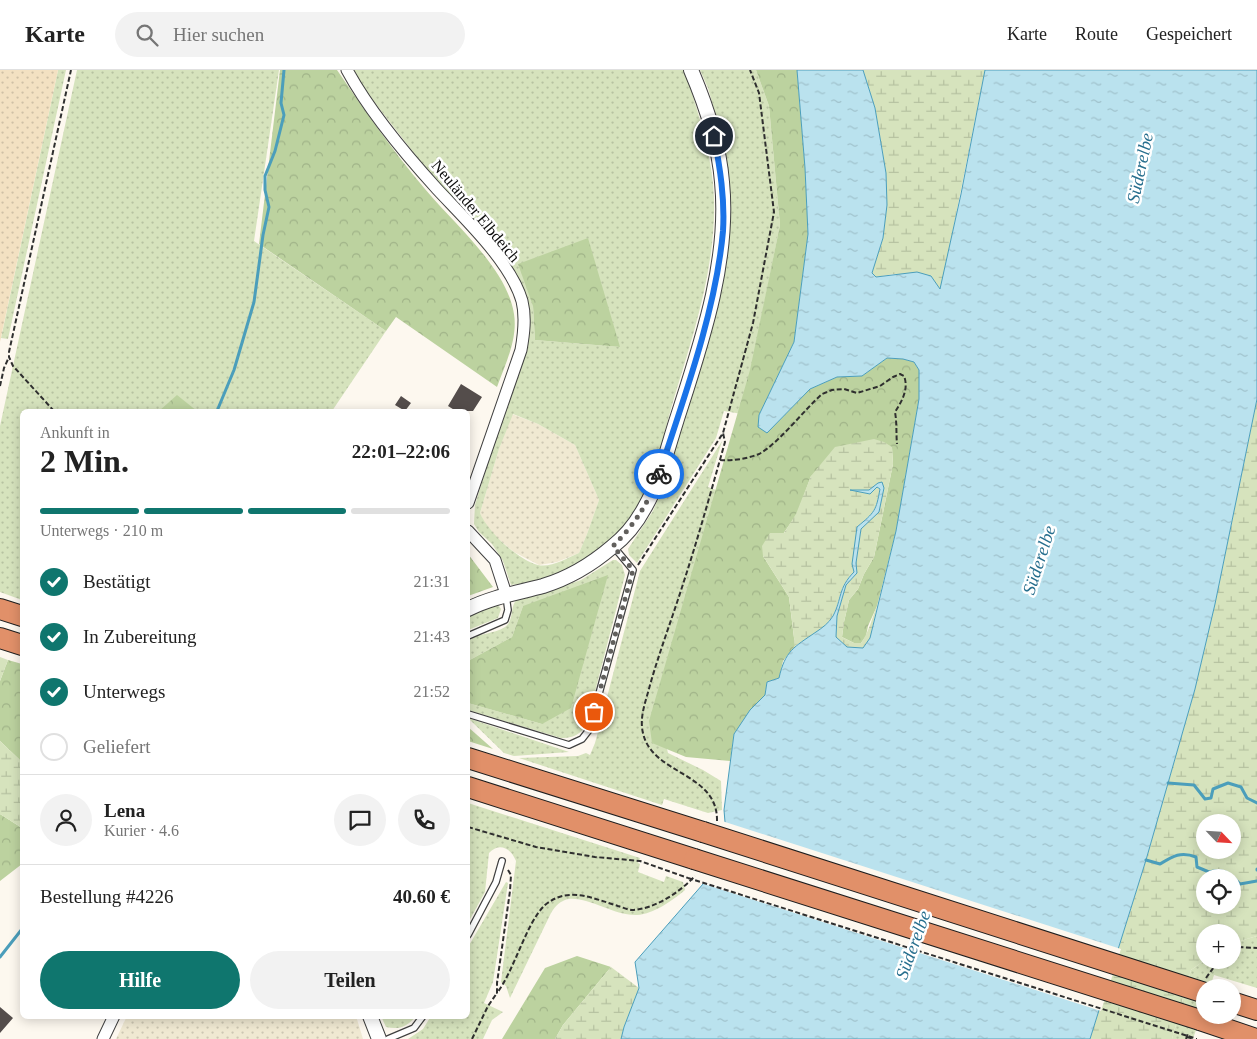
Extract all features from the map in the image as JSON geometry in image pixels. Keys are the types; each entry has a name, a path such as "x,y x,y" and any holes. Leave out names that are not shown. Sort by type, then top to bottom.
{"highway":[{"path":"0,609 20,615"},
{"path":"0,638 20,645"},
{"path":"470,759 710,827 1196,990"},
{"path":"470,788 1196,1036 1256,1039"},
{"path":"1241,1005 1257,1010"}],"street":[{"name":"Neuländer Elbdeich","path":"347,70 364,98 422,172 470,224 502,264 521,299 524,314 521,350 470,497"},
{"path":"470,608 506,594 538,587 568,577 590,564 613,546 630,529 645,507 655,484 696,359 715,286 723,230 722,182 714,136 691,70"},
{"path":"470,533 496,560 506,594"},
{"path":"103,1039 113,1019"},
{"path":"371,1019 379,1039"}],"lane":[{"path":"470,715 569,745 582,740 589,730 633,570 613,546"},
{"path":"470,635 505,620 508,610 506,594"},
{"path":"470,931 496,882 502,861"},
{"path":"388,1039 414,1028 421,1019"}],"path":[{"path":"52,409 12,366 9,352 71,70"},
{"path":"633,570 641,563 723,433 753,323 774,212 759,93 750,70"},
{"path":"0,386 4,368 9,358"},
{"path":"720,460 735,461 759,453 774,443 822,394 832,390 844,389 857,394 880,386 892,377 900,374 904,376 906,382 904,397 895,412 898,428 896,435 897,444"},
{"path":"710,827 718,812 715,803 700,784 655,756 646,744 641,717 720,460 725,442 723,433"},
{"path":"470,828 536,847 595,857 640,861 688,878 1196,1036"},
{"path":"497,993 511,876 502,861"},
{"path":"472,1039 488,1006 505,983 532,924 544,907 557,897 571,894 586,896 632,910 662,903 690,882 696,866"},
{"path":"1241,947 1257,948"},
{"path":"1187,1037 1196,1036"}],"shaded area":[{"path":"512,414 538,424 575,445 599,500 579,553 557,562 539,565 514,552 495,536 483,521 480,513 499,449"},
{"path":"126,1019 357,1019 363,1039 116,1039"}],"green space":[{"path":"58,70 66,70 8,339 1,338"},
{"path":"77,70 279,70 254,241 386,331 333,409 20,409 20,599 0,592 0,426"},
{"path":"280,70 337,70 379,131 413,175 478,247 490,263 509,297 515,323 510,352 497,387 396,317 386,331 259,244"},
{"path":"354,70 685,70 705,140 713,183 714,211 709,268 696,324 655,467 643,497 626,524 603,548 559,573 511,585 503,561 492,544 479,532 474,524 475,505 486,469 484,468 527,336 507,262 420,161 365,90","holes":["533,306 620,347 535,340","513,414 538,424 575,445 599,500 579,553 554,564 538,565 521,557 496,536 480,513 499,449"]},
{"path":"700,70 756,70 769,106 780,225 742,414 724,411 716,438 637,563 629,555 628,549 653,511 667,477 716,306 722,145 708,88"},
{"path":"756,70 797,70 808,234 794,342 759,415 767,433 810,389 837,377 862,376 887,358 904,359 914,362 919,370 919,399 896,531 877,606 868,626 866,636 861,643 854,643 842,637 844,622 849,600 858,589 874,557 893,464 892,448 811,476 797,514 783,534 763,556 789,597 795,646 783,661 779,678 767,682 765,695 750,710 734,734 730,761 686,757 652,743 649,721 750,370 780,225 769,106"},
{"path":"863,70 985,70 941,290 936,284 894,274 876,277 872,273 883,238 887,205 886,173 875,108"},
{"path":"588,238 620,347 535,340 533,306 518,264"},
{"path":"177,395 194,409 161,409"},
{"path":"1257,399 1257,936 1241,941 1241,924 1196,924 1196,966 1191,970 1172,1039 1090,1039 1146,860 1195,689 1215,604"},
{"path":"874,439 892,447 893,464 874,557 858,589 849,600 842,637 854,643 861,643 877,606 870,638 863,648 847,647 836,637 837,616 846,585 857,573 856,563 861,529 879,511 884,488 878,483 869,490 854,490 870,494 877,487 880,489 874,511 857,527 854,572 842,589 832,617 825,626 795,646 789,597 763,556 762,546 770,533 784,533 796,514 811,476 835,447"},
{"path":"722,441 708,487 724,493 660,720 668,753 721,781 722,810 708,813 664,799 662,805 519,758 578,756 586,753 590,755 595,743 640,571"},
{"path":"470,557 493,587 470,595"},
{"path":"613,560 622,565 625,575 589,715 583,729 572,737 561,738 470,711 470,704 542,724 523,606 512,637 470,660 470,640 505,627 510,621 515,602 520,598 530,594 539,594 581,580"},
{"path":"608,575 571,708 542,724 470,704 470,660 512,637 523,606"},
{"path":"497,603 501,609 498,618 470,629 470,615"},
{"path":"0,657 8,660 0,681"},
{"path":"8,660 20,663 20,760 0,741 0,681"},
{"path":"470,719 569,752 514,756 504,753"},
{"path":"470,729 493,749 470,742"},
{"path":"0,741 20,760 20,827 0,814"},
{"path":"470,804 640,858 638,872 664,882 666,876 683,882 685,890 656,909 637,915 619,913 577,899 561,902 551,913 510,998 506,986 501,982 516,861 514,856 504,848 497,848 489,853 485,892 470,919"},
{"path":"0,814 20,827 20,866 0,881"},
{"path":"506,882 508,883 493,982 484,1003 503,1012 492,1020 483,1039 408,1039 423,1029 429,1019 470,1019 470,944"},
{"path":"1257,936 1257,988 1241,983 1241,979 1227,979 1214,975 1213,979 1196,979 1196,1024 1198,1024 1193,1039 1172,1039 1191,970 1196,966 1196,969 1241,969 1241,941"},
{"path":"577,956 611,967 563,1025 555,1039 502,1039 545,968"},
{"path":"611,967 639,988 621,1039 555,1039 563,1025"},
{"path":"382,1019 413,1019 402,1027 386,1027"}],"sand":[{"path":"0,70 58,70 0,342"}],"water":[{"name":"Süderelbe","path":"797,70 863,70 875,108 886,173 887,205 883,238 872,273 876,277 917,272 931,276 940,289 985,70 1257,70 1257,399 1215,604 1195,689 1146,860 1090,1039 621,1039 639,988 635,962 703,884 718,858 725,822 724,810 734,734 750,710 765,695 767,682 779,678 784,662 792,650 831,619 845,583 854,572 852,564 857,527 874,511 880,489 877,487 870,494 850,490 869,490 882,482 884,488 879,512 861,529 856,563 857,573 846,585 837,616 836,637 847,647 863,648 870,638 896,531 919,399 919,370 914,362 887,358 862,376 837,377 810,389 767,433 758,427 759,415 794,342 808,234"}],"pier":[{"path":"722,821 1121,949 1101,1011 701,883 716,858"}],"building":[{"path":"461,384 482,397 473,411 470,411 470,409 453,409 448,406"},
{"path":"401,396 411,403 406,409 402,409 395,405"},
{"path":"0,1007 13,1018 0,1033"}],"waterway":[{"path":"218,409 234,370 254,302 263,235 269,207 265,190 265,176 275,151 284,115 281,103 284,70"},
{"path":"1168,783 1194,785 1205,799 1211,798 1213,789 1228,783 1241,787 1247,798 1257,803"},
{"path":"1146,860 1160,864 1177,855 1186,854 1196,857 1197,867 1209,872 1226,872 1240,884 1257,881"},
{"path":"0,957 20,932"}],"way so far":[{"path":"594,712 633,570 613,546 630,529 645,507 659,474"}],"route":[{"path":"659,474 696,359 715,286 723,230 723,198 714,136"}]}
